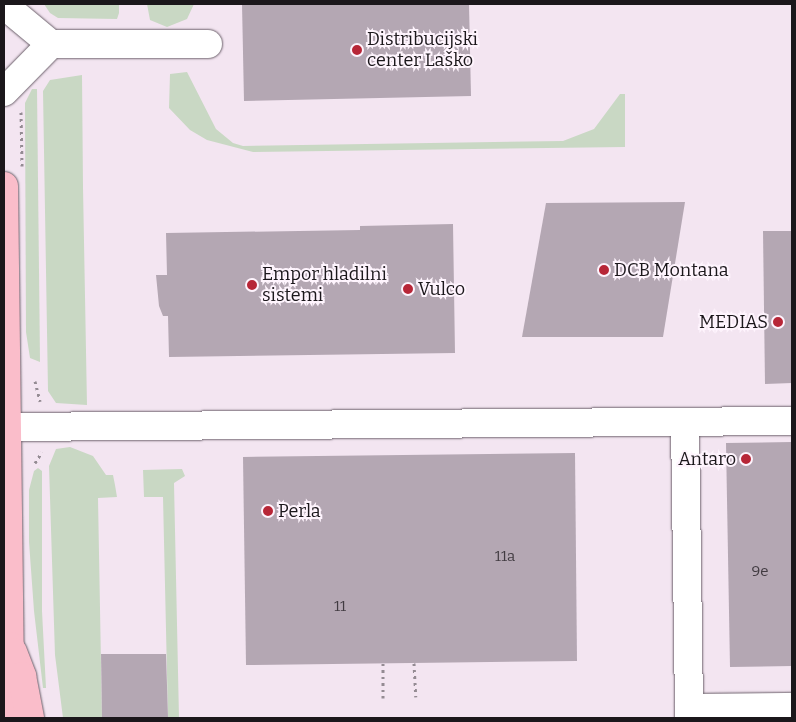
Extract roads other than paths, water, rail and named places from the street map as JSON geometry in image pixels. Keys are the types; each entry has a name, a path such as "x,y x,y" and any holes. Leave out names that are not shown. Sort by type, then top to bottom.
{"main road":[{"path":"4,186 10,646 4,675 6,718"},
{"path":"10,646 22,676 30,718"}],"street":[{"path":"4,5 51,44 208,44"},
{"path":"4,92 51,44"},
{"path":"685,422 689,713 792,707"},
{"path":"8,427 792,422"}],"place":[{"name":"Distribucijski center Laško","path":"357,50"},
{"name":"DCB Montana","path":"604,270"},
{"name":"Empor hladilni sistemi","path":"252,285"},
{"name":"Vulco","path":"408,289"},
{"name":"MEDIAS","path":"778,322"},
{"name":"Antaro","path":"746,459"},
{"name":"Perla","path":"268,511"}]}
